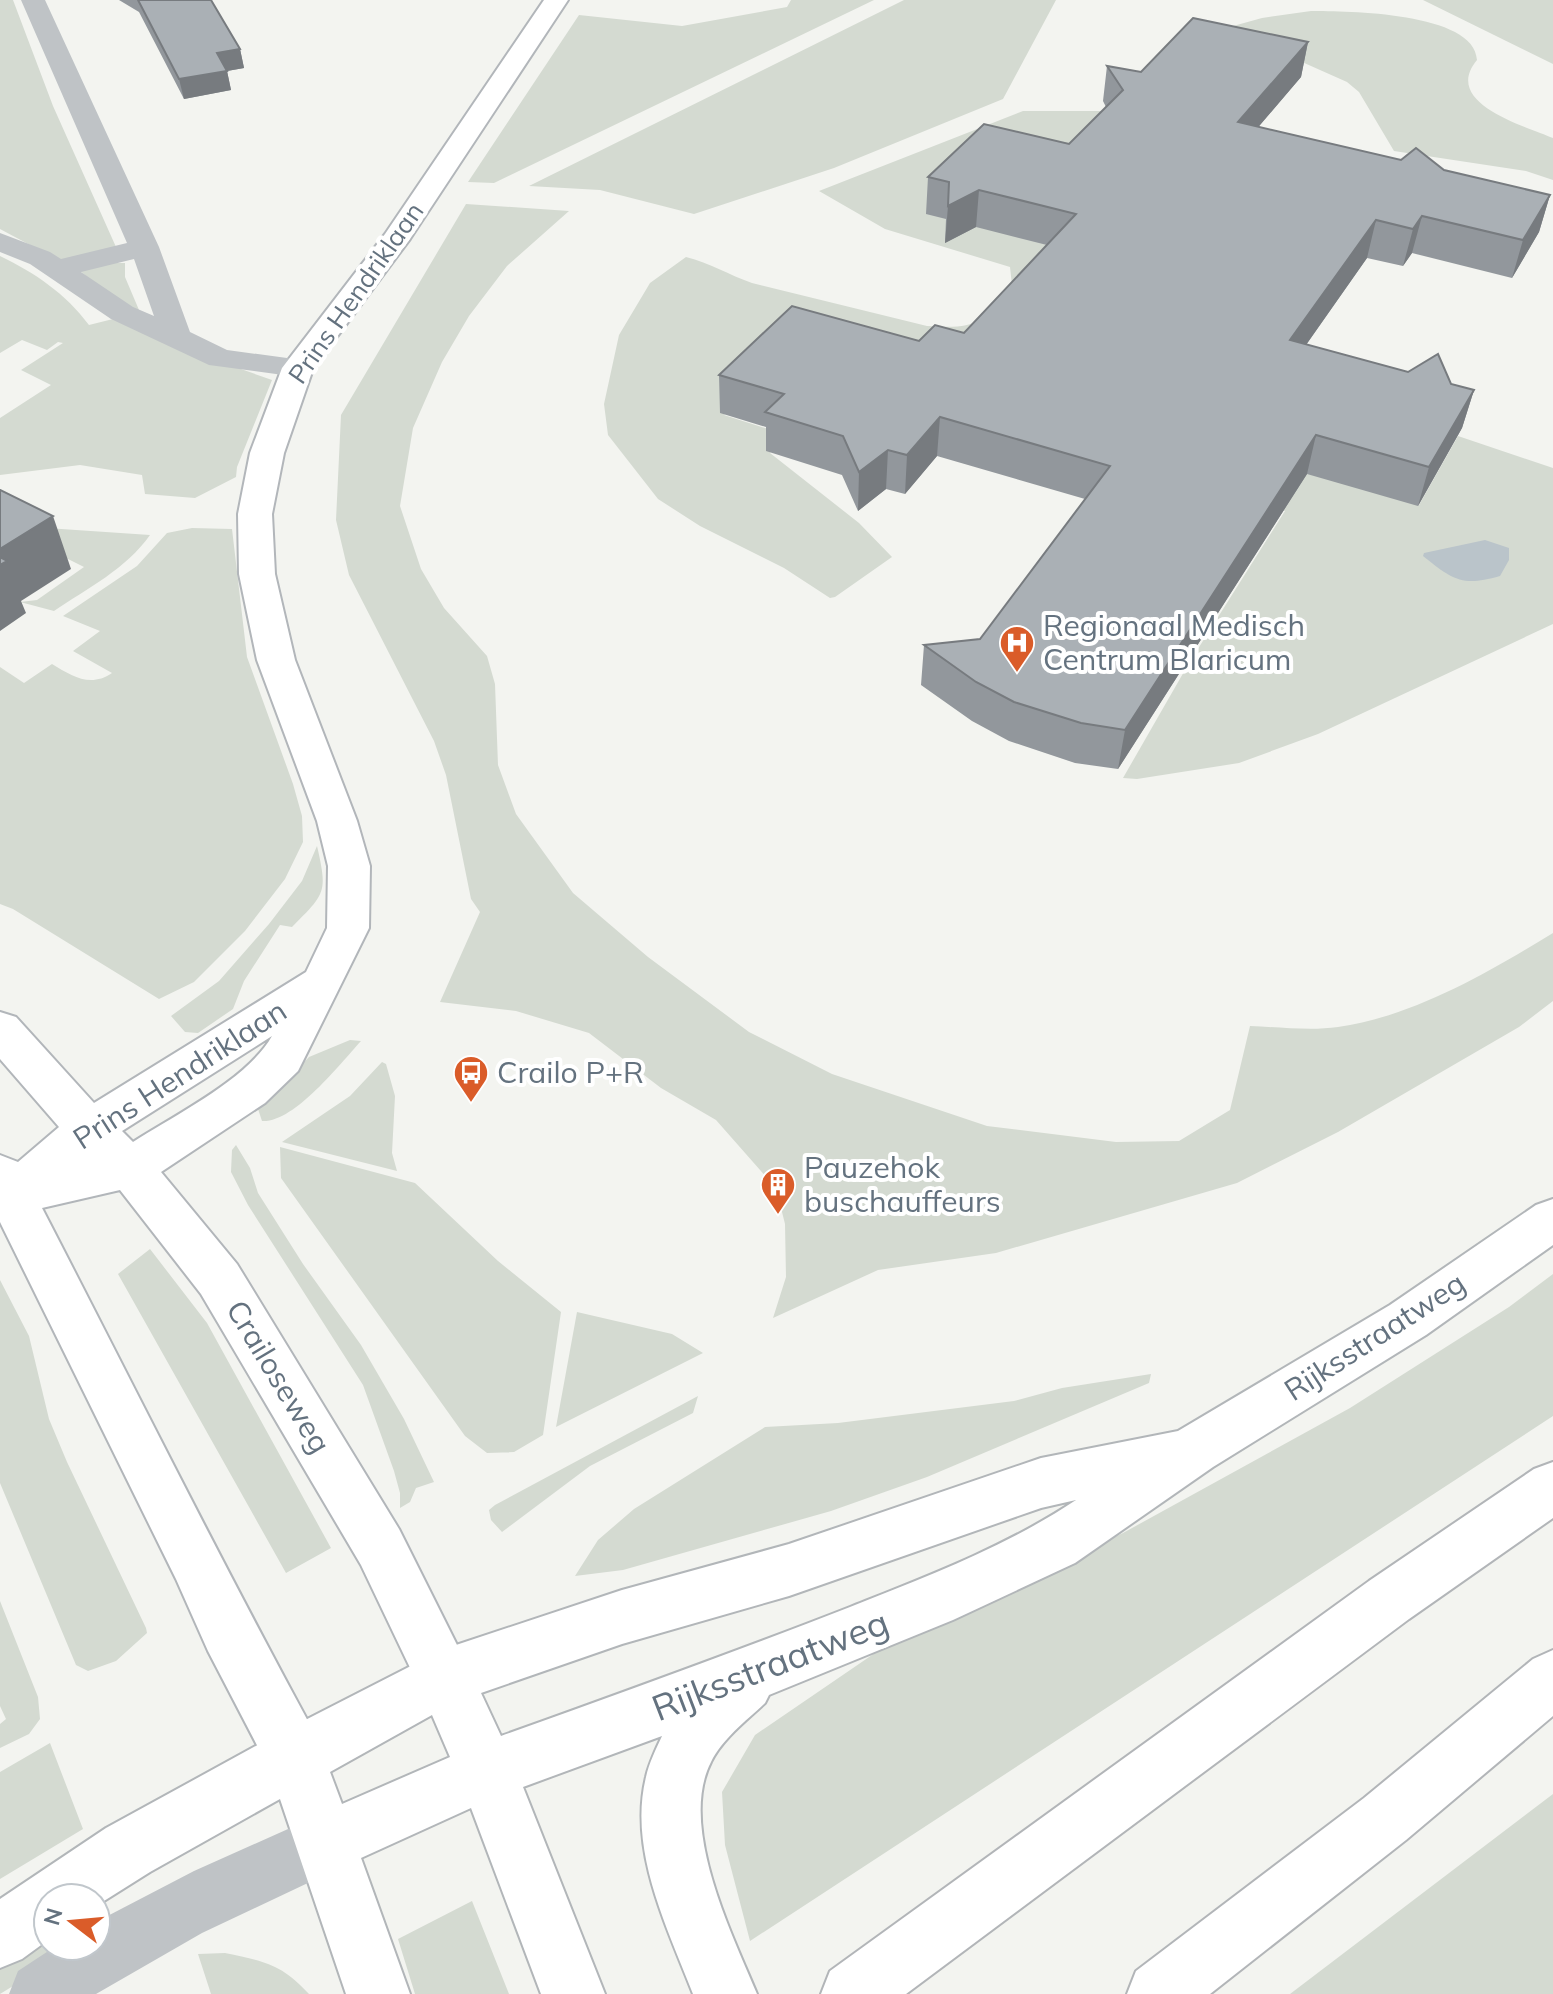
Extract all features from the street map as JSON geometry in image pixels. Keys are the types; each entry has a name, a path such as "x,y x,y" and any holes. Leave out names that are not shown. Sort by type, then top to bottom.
{"main road":[{"name":"Prins Hendriklaan","path":"6,1184 130,1168 249,1090 282,1059 335,958 348,928 349,866 337,821 276,660 257,574 255,514 267,453 298,368 396,239 556,0"},
{"name":"Prins Hendriklaan","path":"6,1184 319,984"},
{"name":"Crailoseweg","path":"0,1029 89,1129 130,1168 219,1279 380,1547 487,1771 573,1994"},
{"path":"6,1184 196,1560 228,1631 295,1757 378,1994"},
{"name":"Rijksstraatweg","path":"326,1842 487,1771 759,1671 933,1601 1056,1545 1194,1450 1408,1320 1553,1219"},
{"name":"Rijksstraatweg","path":"78,1882 128,1850 444,1677 622,1617 789,1570 1041,1483 1194,1450"},
{"path":"853,1994 1389,1600 1553,1487"},
{"path":"725,1994 678,1871 671,1801 687,1746 719,1706 759,1671"},
{"path":"1159,1994 1385,1819 1553,1679"},
{"path":"0,1937 32,1914"}],"street":[{"path":"33,0 145,247 177,337"},
{"path":"0,242 40,258 122,313 220,358 298,368"},
{"path":"57,269 145,247"},
{"path":"41,1994 69,1973 155,1922 326,1842"}],"shaded area":[{"path":"0,0 13,0 53,106 116,247 60,261 0,229"},
{"path":"791,0 874,0 494,183 468,182 579,15 682,26 787,7"},
{"path":"904,0 1056,0 1003,99 834,168 694,214 600,190 529,186"},
{"path":"1423,0 1553,0 1553,64"},
{"path":"1311,11 1406,18 1433,23 1455,32 1471,44 1477,60 1469,75 1470,89 1478,100 1491,111 1553,138 1553,180 1526,171 1394,151 1359,92 1347,82 1226,28 1262,18"},
{"path":"1023,111 1134,111 1136,266 1060,359 794,346 724,415 787,435 770,453 859,523 892,557 830,598 784,568 700,526 658,499 608,435 604,404 619,335 650,283 686,257 752,283 927,326 956,326 975,322 1013,294 1010,267 885,229 819,191"},
{"path":"466,204 569,211 507,266 469,316 442,362 413,428 400,506 421,569 444,608 487,656 495,684 498,765 516,814 573,893 648,957 749,1032 832,1074 987,1126 1116,1142 1179,1141 1230,1110 1250,1026 1327,1028 1394,1013 1449,991 1553,933 1553,1001 1519,1027 1338,1132 1237,1183 996,1253 878,1270 773,1318 786,1277 785,1224 779,1200 767,1178 716,1120 661,1088 589,1033 516,1011 440,1002 480,912 471,899 446,775 434,741 349,575 336,520 341,415"},
{"path":"0,256 49,285 89,325 117,318 272,380 237,467 236,477 195,498 145,494 142,475 80,465 0,475 0,418 51,385 21,370 63,343 58,342 47,350 22,340 0,353"},
{"path":"125,263 125,277 139,310 125,309 79,270"},
{"path":"1458,436 1553,468 1553,624 1318,734 1239,763 1137,779 1123,778 1189,663 1285,511 1247,500 1271,463 1419,505"},
{"path":"0,525 150,535 118,568 54,611 20,602 37,600 84,567"},
{"path":"192,528 232,529 247,657 293,784 302,816 303,842 285,879 245,931 194,982 159,999 0,904 0,667 24,683 52,664 81,679 96,680 112,673 73,651 100,631 63,616 137,566 167,533"},
{"path":"1485,540 1509,548 1509,560 1500,576 1476,581 1458,579 1423,556 1424,553"},
{"path":"317,846 323,884 317,899 292,927 280,925 244,981 233,1009 198,1033 185,1032 171,1016 219,981 269,924 302,881"},
{"path":"350,1040 361,1041 302,1103 275,1119 262,1121 258,1109 309,1057"},
{"path":"382,1062 386,1064 395,1096 392,1153 397,1171 282,1142 350,1096"},
{"path":"236,1145 250,1168 258,1193 303,1264 361,1345 404,1419 434,1482 416,1488 410,1502 400,1508 400,1493 394,1471 363,1385 248,1205 231,1172 232,1150"},
{"path":"280,1147 415,1183 498,1261 561,1312 543,1435 514,1452 487,1453 465,1436 281,1178"},
{"path":"150,1249 207,1323 331,1548 286,1573 118,1274"},
{"path":"1553,1274 1553,1416 750,1941 725,1845 722,1792 755,1735 875,1653 1123,1533 1350,1408 1509,1307"},
{"path":"0,1280 29,1336 49,1419 67,1462 146,1628 147,1633 116,1661 88,1671 76,1665 0,1483"},
{"path":"577,1312 672,1334 703,1353 556,1427"},
{"path":"1151,1374 1149,1383 927,1477 831,1511 623,1570 575,1576 598,1540 634,1509 765,1427 838,1423 1014,1401 1062,1388"},
{"path":"698,1396 693,1413 590,1466 502,1532 491,1520 489,1510 495,1505"},
{"path":"0,1601 38,1697 40,1719 29,1734 0,1748 0,1724 6,1719 0,1706"},
{"path":"50,1743 83,1829 0,1879 0,1772"},
{"path":"1553,1794 1553,1994 1290,1994"},
{"path":"472,1901 509,1994 415,1994 398,1939"},
{"path":"32,1945 32,1962 52,1962 0,1994 0,1967"},
{"path":"225,1953 272,1965 290,1976 309,1994 211,1994 198,1954"}],"building":[{"path":"138,0 211,0 240,49 217,53 227,71 179,79"},
{"path":"1193,18 1308,42 1238,122 1401,160 1416,148 1444,170 1550,195 1523,240 1422,216 1413,229 1376,220 1290,340 1408,372 1438,354 1451,384 1474,390 1429,467 1316,435 1125,730 1081,723 1014,702 976,682 924,645 980,639 1110,466 940,417 907,455 888,450 859,472 843,436 765,412 784,394 719,375 792,306 919,341 935,325 964,333 1076,214 979,190 948,206 949,182 928,177 984,124 1069,144 1123,90 1107,66 1141,72"},
{"path":"0,490 53,516 0,549"}],"place":[{"name":"Regionaal Medisch Centrum Blaricum","path":"1017,674"},
{"name":"Crailo P+R","path":"471,1104"},
{"name":"Pauzehok buschauffeurs","path":"778,1216"}]}
